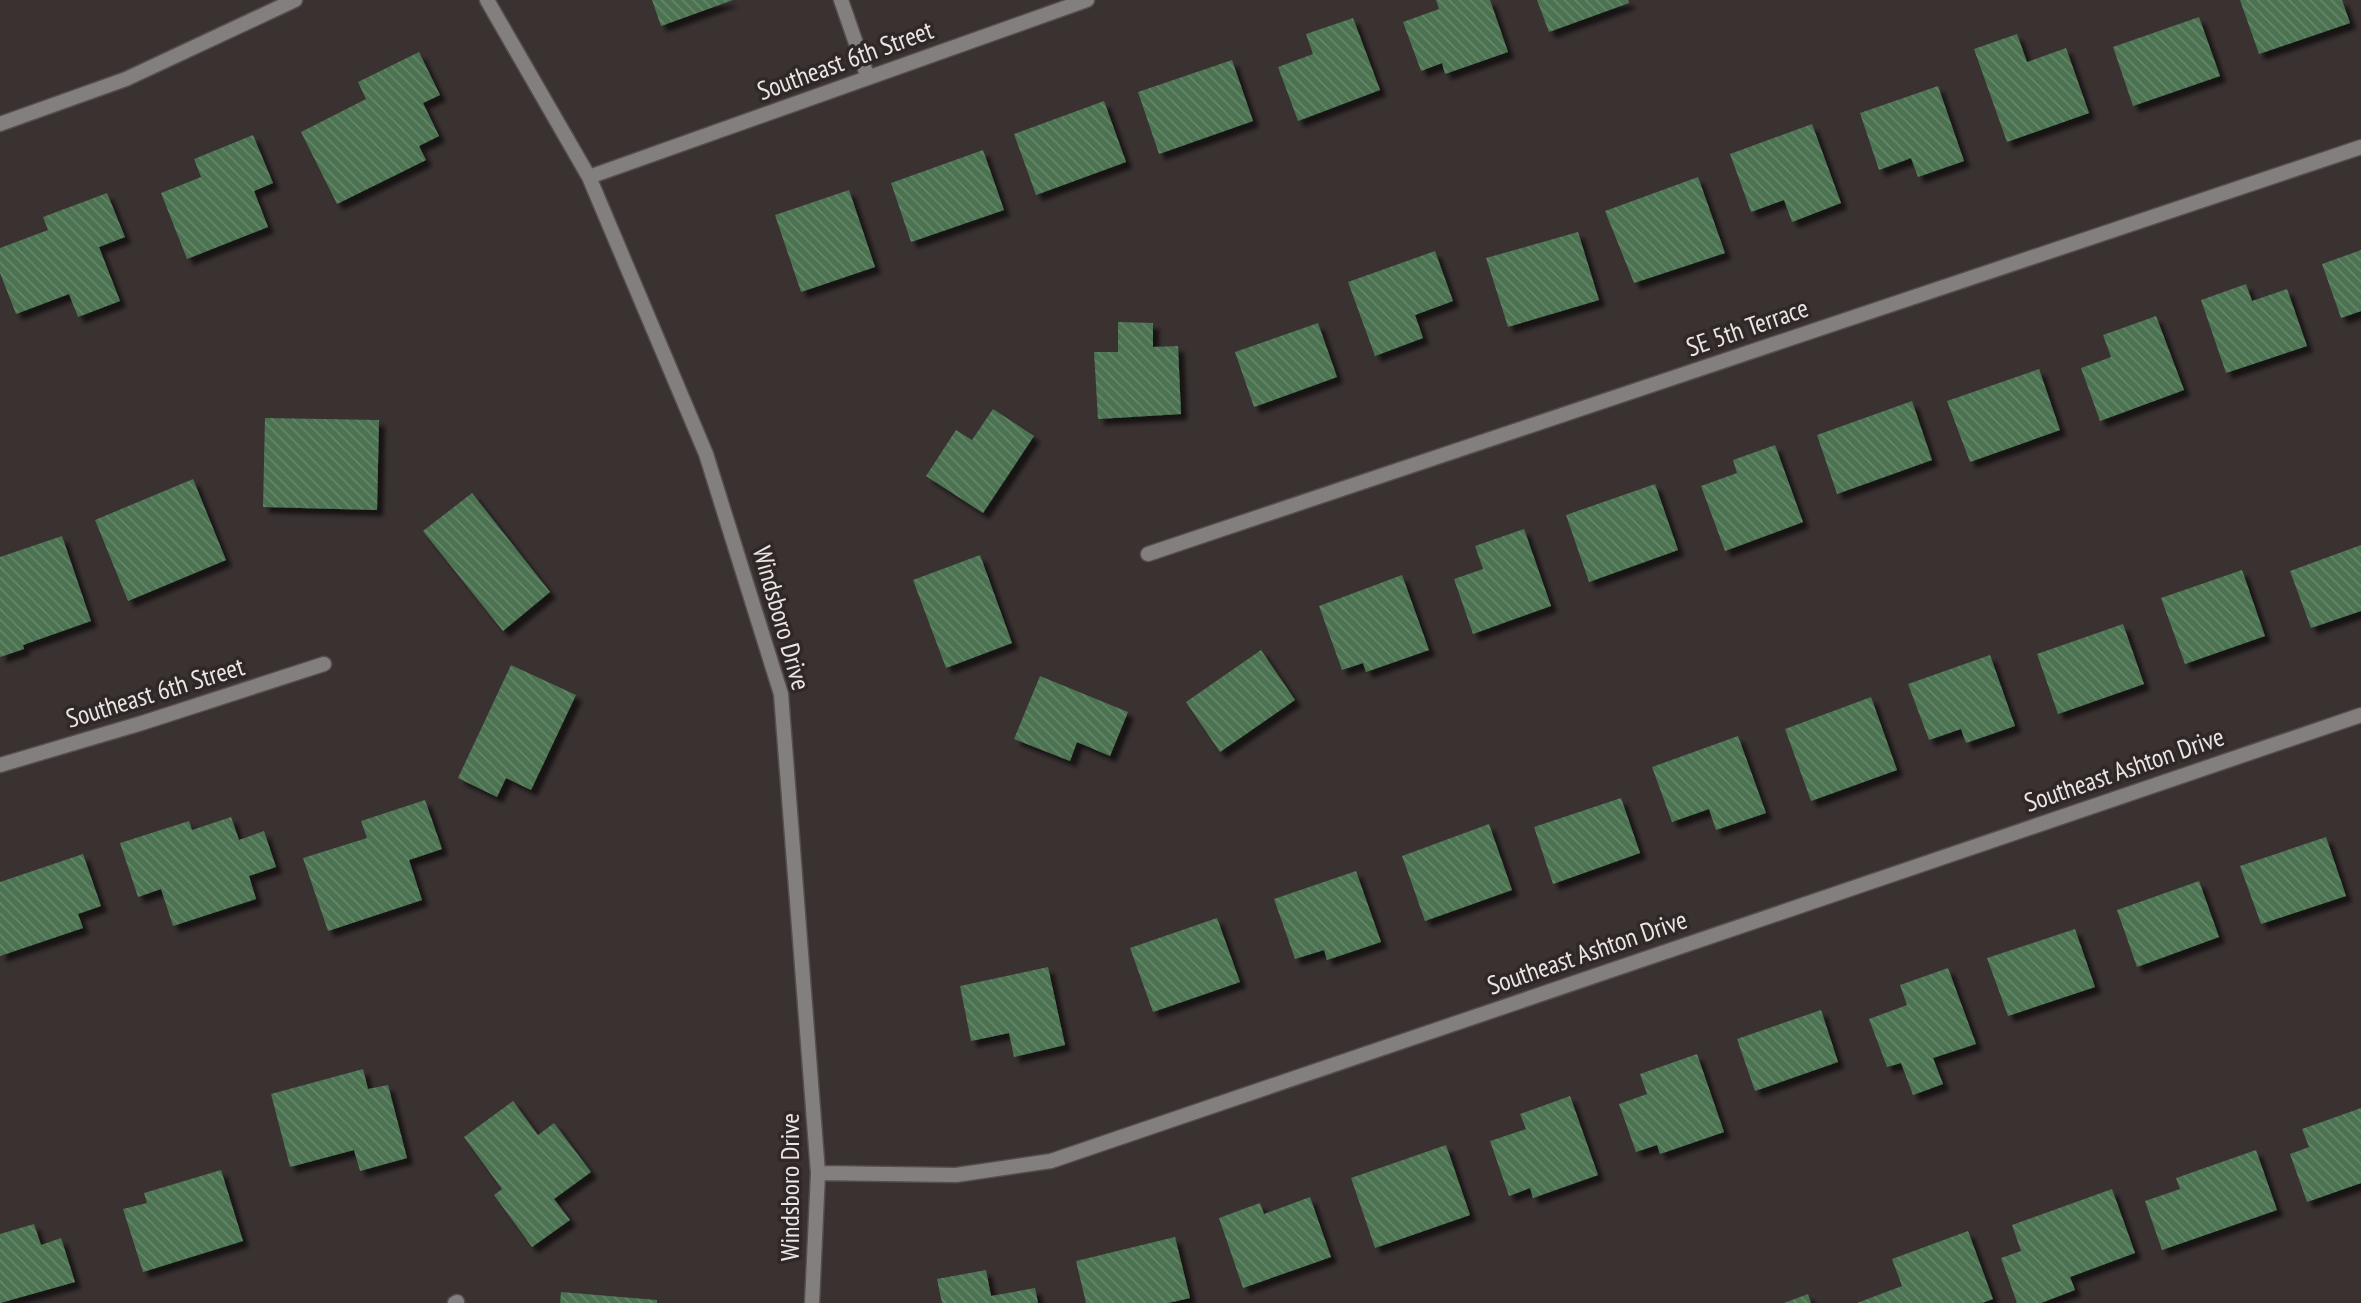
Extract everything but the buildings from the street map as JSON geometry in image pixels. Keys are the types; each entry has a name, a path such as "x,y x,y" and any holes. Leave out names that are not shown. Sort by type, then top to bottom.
{"street":[{"path":"0,124 126,79 295,0"},
{"name":"Windsboro Drive","path":"487,0 589,177 706,454 781,694 818,1173 812,1303"},
{"path":"841,0 868,78"},
{"name":"Southeast 6th Street","path":"589,177 1087,0"},
{"name":"SE 5th Terrace","path":"1148,554 2361,147"},
{"name":"Southeast 6th Street","path":"0,765 142,723 324,664"},
{"name":"Southeast Ashton Drive","path":"818,1173 956,1175 1051,1161 2361,715"}]}
